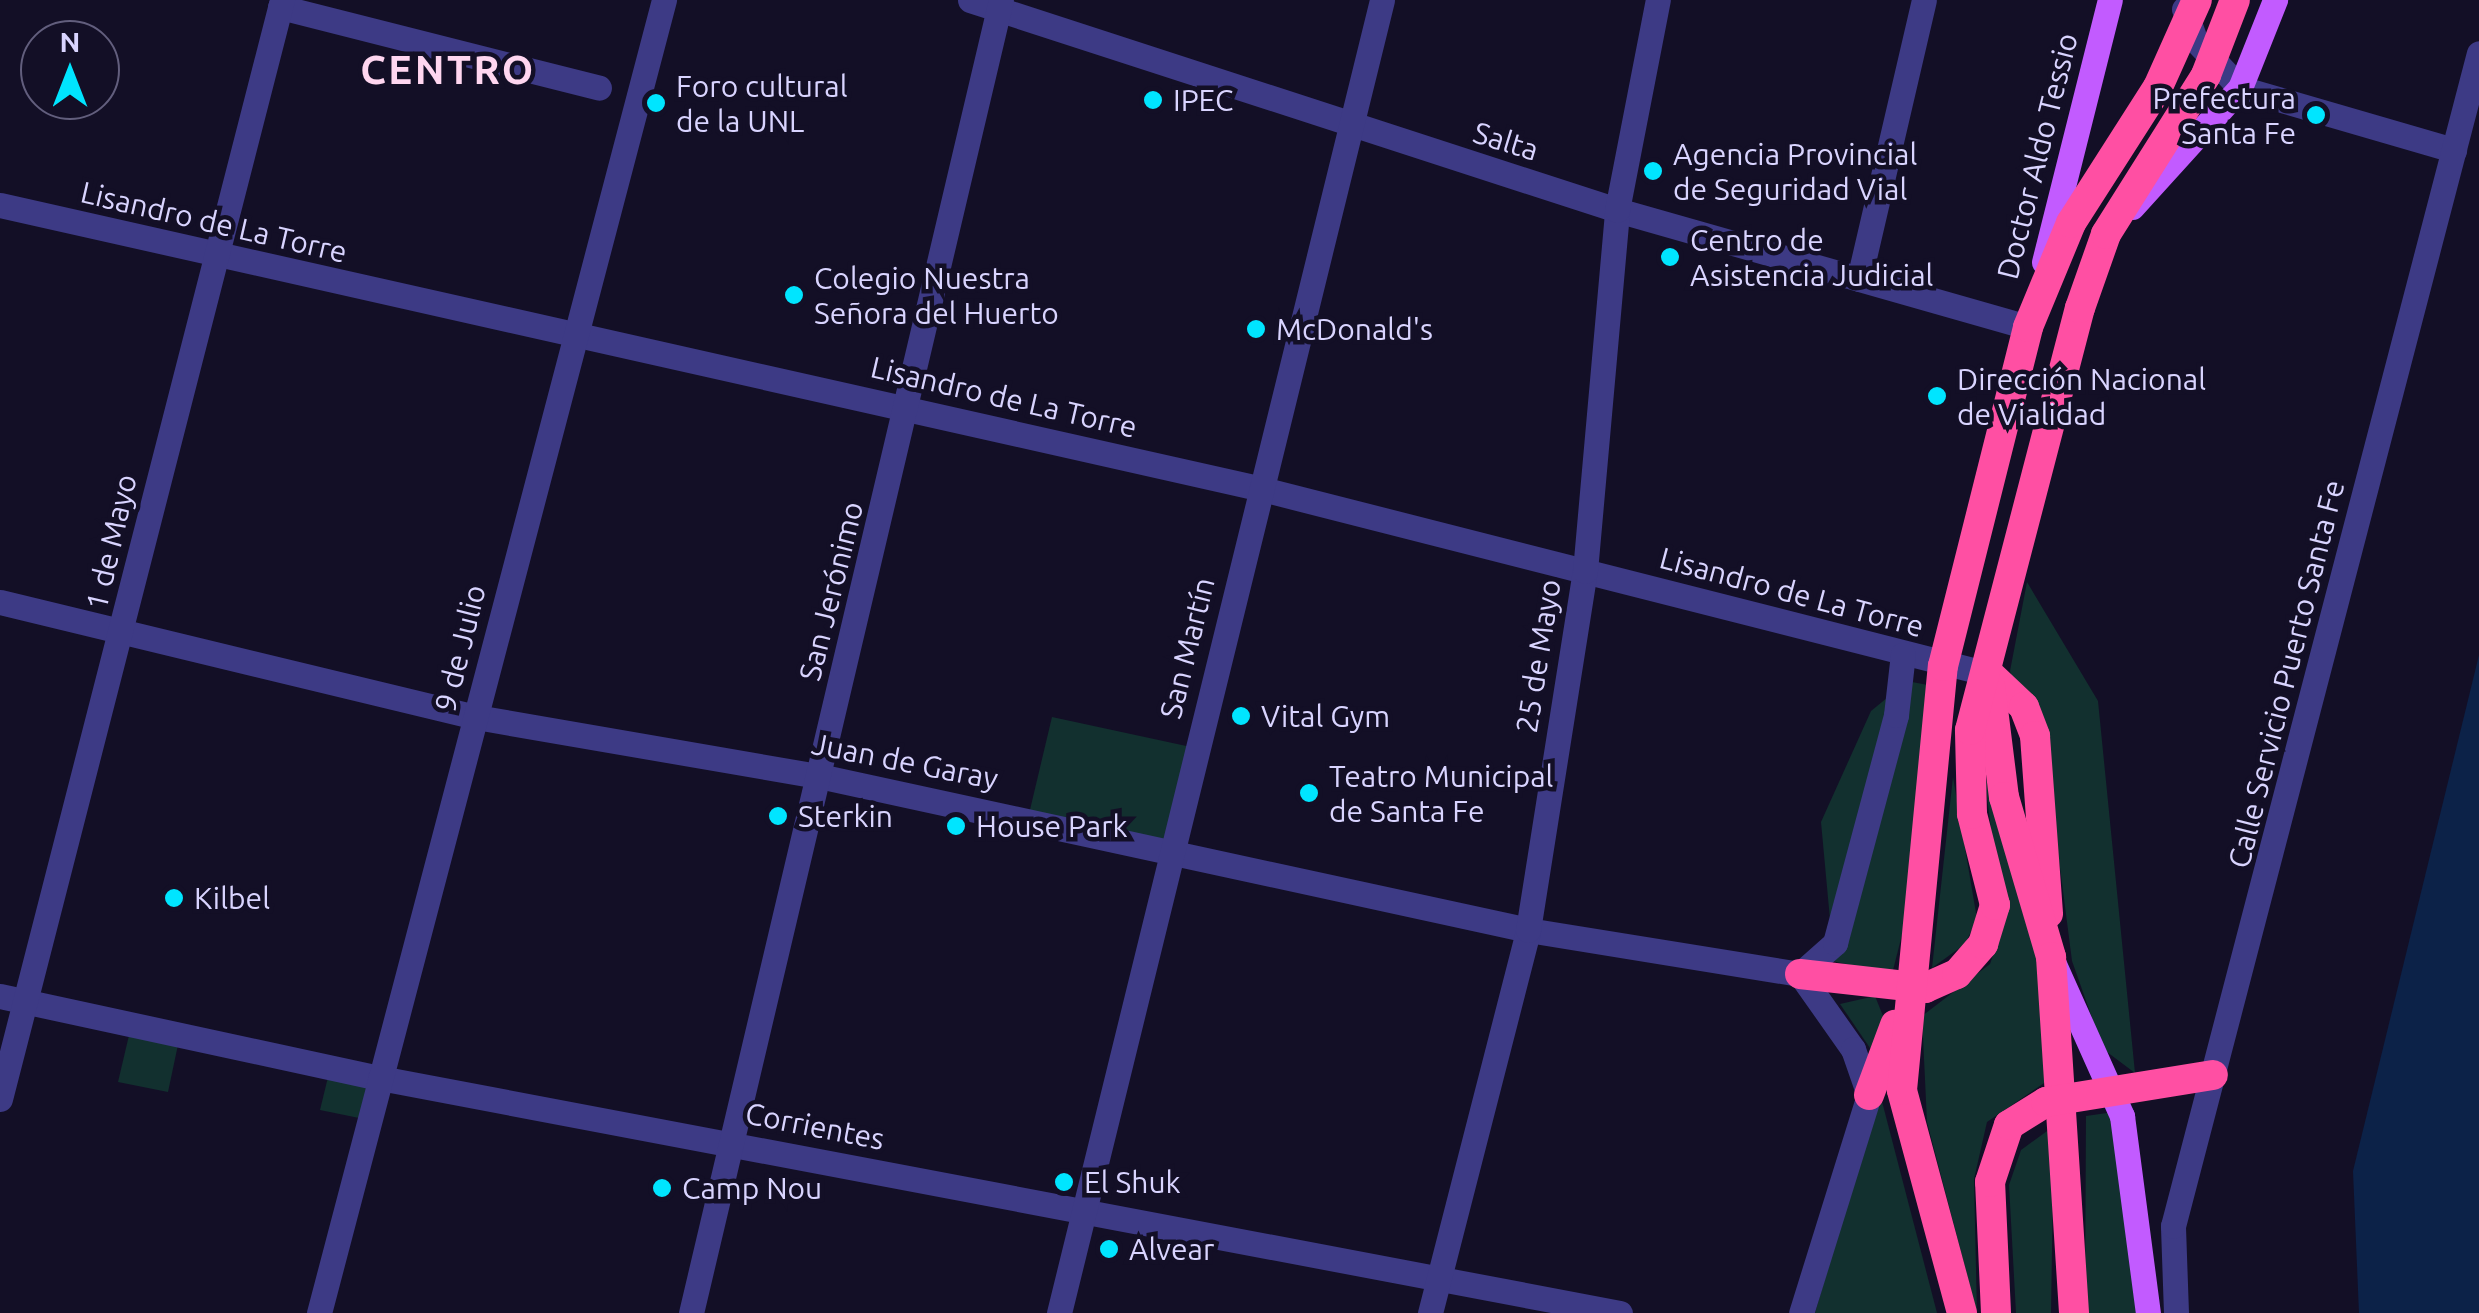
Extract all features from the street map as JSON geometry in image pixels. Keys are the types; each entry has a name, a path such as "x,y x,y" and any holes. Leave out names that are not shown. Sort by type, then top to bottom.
{"highway":[{"path":"1800,974 1908,990 1957,974 1993,921 1969,775 1970,730 1989,674 2102,247 2210,61 2235,0"},
{"path":"1868,1095 1908,990 1928,889 1943,666 2028,327 2071,222 2189,8"},
{"path":"1989,674 2004,797 2051,957 2066,1098 2074,1313"},
{"path":"1908,990 1906,1127 1962,1313"},
{"path":"1996,1313 1990,1182 1998,1144 2028,1110 2066,1098 2213,1075"}],"main road":[{"name":"Doctor Aldo Tessio","path":"2028,327 2110,0"},
{"path":"2102,247 2240,88 2275,0"},
{"path":"2051,957 2113,1091 2148,1313"}],"street":[{"name":"9 de Julio","path":"318,1313 664,0"},
{"name":"Salta","path":"970,0 1000,4 1347,125 1617,210 2028,327"},
{"name":"San Martín","path":"1058,1313 1262,488 1347,125 1382,0"},
{"name":"25 de Mayo","path":"1430,1313 1528,930 1584,571 1617,210 1658,0"},
{"path":"1859,279 1924,0"},
{"path":"281,3 599,88"},
{"name":"1 de Mayo","path":"0,1099 13,999 123,630 212,256 281,3"},
{"name":"San Jerónimo","path":"691,1313 909,408 1000,4"},
{"path":"2189,8 2210,61 2240,88 2454,150"},
{"name":"Calle Servicio Puerto Santa Fe","path":"2176,1313 2172,1226 2479,52"},
{"name":"Lisandro de La Torre","path":"0,205 212,256 1262,488 1943,666 1989,674"},
{"name":"Juan de Garay","path":"0,602 476,717 819,776 1170,848 1528,930 1800,974"},
{"path":"1801,1313 1868,1095 1853,1049 1800,974 1835,943 1896,715 1903,654"},
{"name":"Corrientes","path":"13,999 380,1078 1620,1313"}],"green space":[{"path":"2027,582 2098,701 2135,1073 2103,1049 2072,961 2057,844 2010,671"},
{"path":"1912,682 1928,685 1905,923 1892,974 1832,961"},
{"path":"1893,693 1832,941 1821,822 1871,711"},
{"path":"1052,717 1191,747 1167,844 1029,814"},
{"path":"1984,773 2037,960 2050,1079 1987,1122 1974,1179 1977,1313 1927,1122 1922,1016 1990,964 2003,925"},
{"path":"1953,777 1977,919 1965,944 1932,968"},
{"path":"1875,996 1883,1016 1872,1051 1840,1004"},
{"path":"130,1031 179,1040 168,1092 118,1082"},
{"path":"329,1073 374,1081 364,1119 320,1110"},
{"path":"1879,1090 1937,1313 1815,1313"},
{"path":"2114,1112 2136,1313 2085,1313 2086,1116"},
{"path":"2054,1126 2051,1313 2016,1313 2009,1185 2021,1150"}],"water":[{"path":"2479,655 2479,1313 2359,1313 2353,1171"}],"place":[{"name":"IPEC","path":"1153,100"},
{"name":"Foro cultural de la UNL","path":"656,103"},
{"name":"Prefectura Santa Fe","path":"2316,115"},
{"name":"Agencia Provincial de Seguridad Vial","path":"1653,171"},
{"name":"Centro de Asistencia Judicial","path":"1670,257"},
{"name":"Colegio Nuestra Señora del Huerto","path":"794,295"},
{"name":"McDonald's","path":"1256,329"},
{"name":"Dirección Nacional de Vialidad","path":"1937,396"},
{"name":"Vital Gym","path":"1241,716"},
{"name":"Teatro Municipal de Santa Fe","path":"1309,793"},
{"name":"Sterkin","path":"778,816"},
{"name":"House Park","path":"956,826"},
{"name":"Kilbel","path":"174,898"},
{"name":"El Shuk","path":"1064,1182"},
{"name":"Camp Nou","path":"662,1188"},
{"name":"Alvear","path":"1109,1249"}],"district":[{"name":"CENTRO","path":"448,70"}]}
